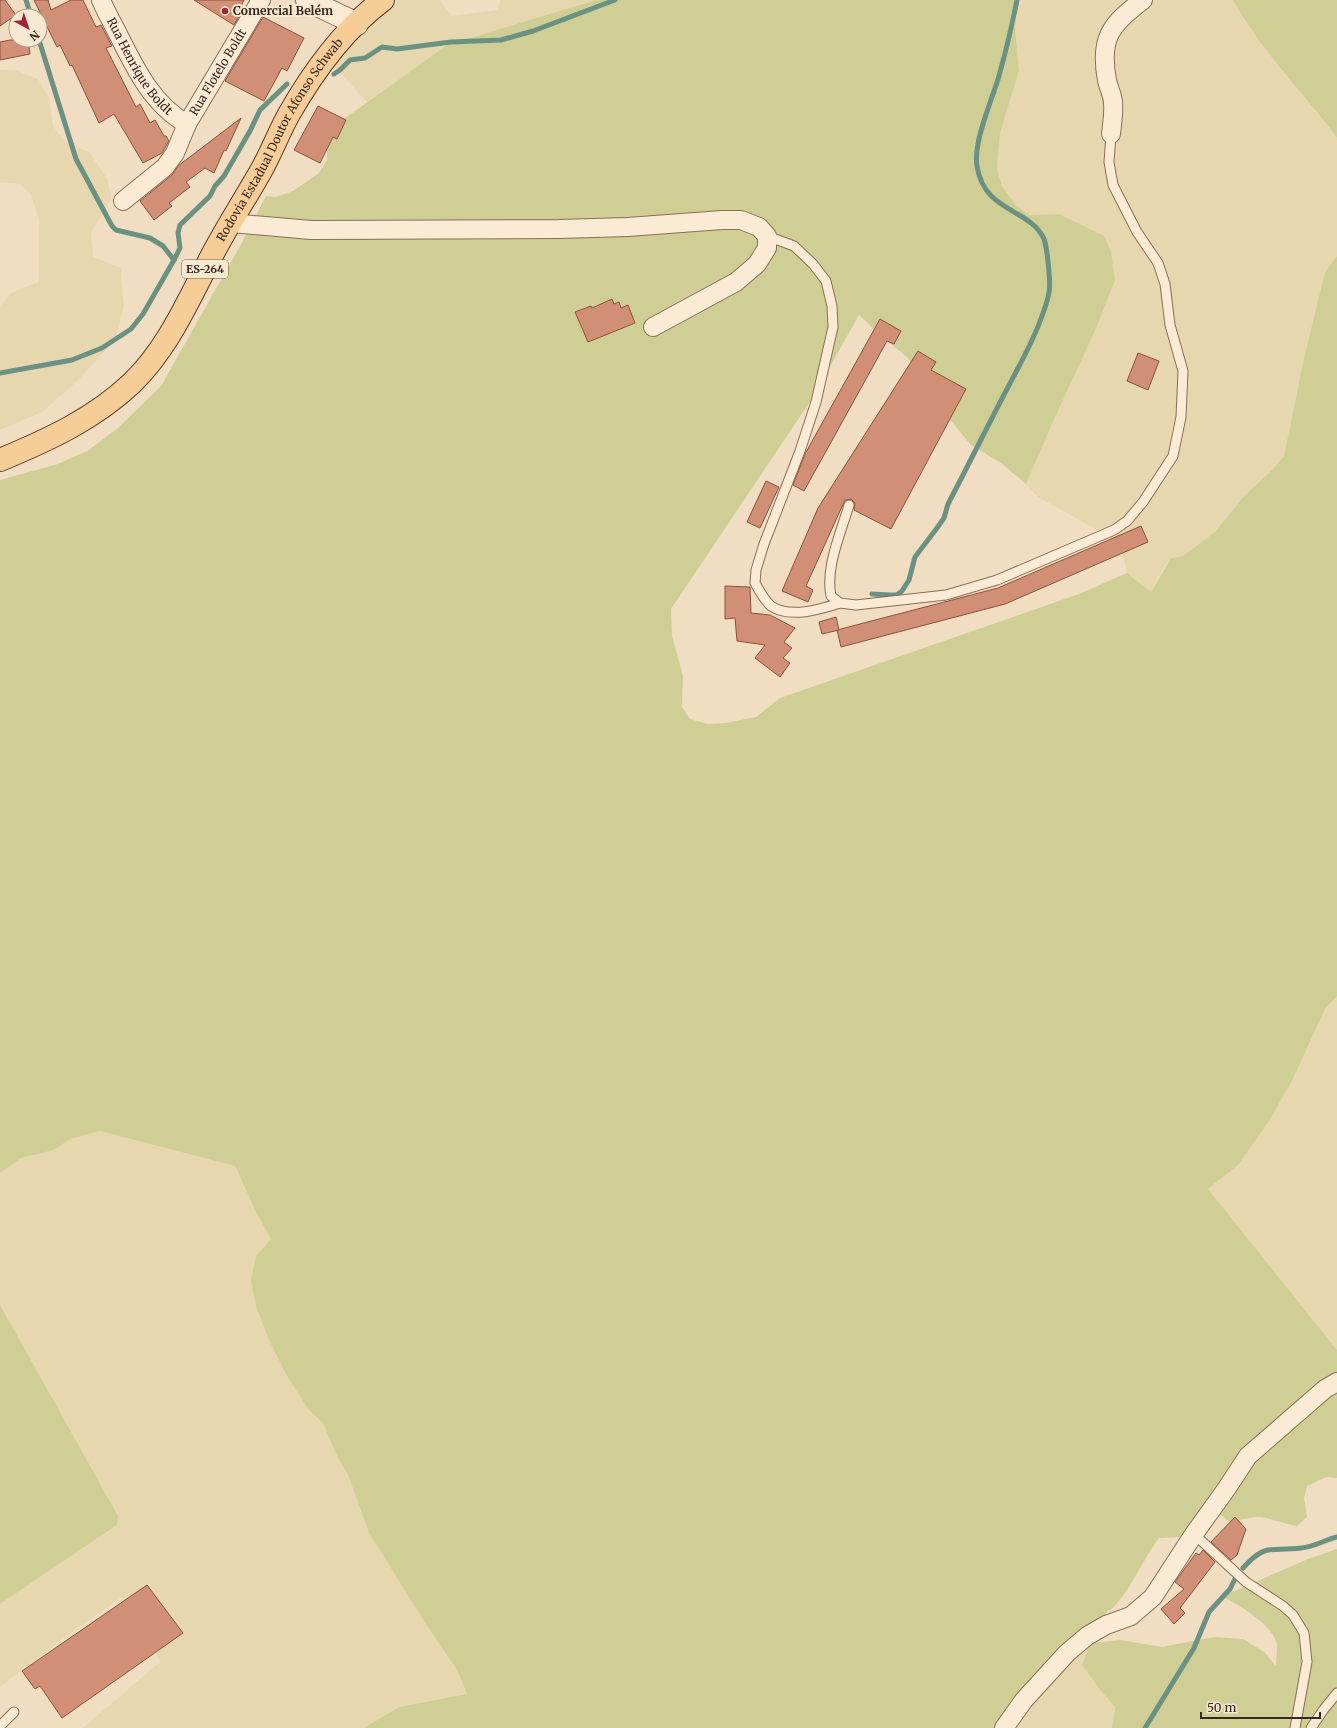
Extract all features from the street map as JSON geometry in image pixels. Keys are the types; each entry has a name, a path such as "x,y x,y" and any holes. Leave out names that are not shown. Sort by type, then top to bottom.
{"main road":[{"name":"Rodovia Estadual Doutor Afonso Schwab","path":"0,460 42,442 106,406 134,381 155,357 176,328 209,262 262,168 289,115 315,71 357,24 383,0"}],"street":[{"name":"Rua Henrique Boldt","path":"101,0 142,80 166,109 176,118 187,124"},
{"name":"Rua Flotelo Boldt","path":"123,201 165,167 175,153 187,124 260,0"},
{"path":"307,0 357,24"},
{"path":"1111,134 1113,103 1107,79 1105,51 1108,34 1118,21 1143,0"},
{"path":"231,223 311,230 559,229 628,227 741,220 759,227 767,236 767,248 757,264 736,282 653,327"},
{"path":"1004,1728 1024,1700 1066,1653 1087,1636 1106,1625 1131,1616 1143,1607 1152,1597 1248,1456 1325,1390 1337,1382"}],"lane":[{"path":"767,236 794,246 818,269 826,281 832,306 833,327 816,402 800,451 764,544 756,570 755,583 771,605 782,611 814,611 840,603 856,605 946,596 997,580 1114,530 1127,521 1143,502 1172,456 1181,417 1183,371 1170,325 1165,284 1158,263 1137,232 1113,185 1109,162 1111,134"},
{"path":"840,603 831,596 829,573 849,505"},
{"path":"1194,1534 1246,1582 1283,1606 1293,1615 1304,1633 1307,1662 1295,1728"},
{"path":"1311,1728 1324,1708 1337,1693"},
{"path":"0,1726 14,1712"}],"shaded area":[{"path":"400,0 439,0 452,16 497,10 501,0 596,0 447,45 367,102 331,63 380,16"},
{"path":"1017,0 1233,0 1245,22 1337,138 1337,256 1325,272 1304,358 1284,456 1272,470 1244,496 1216,531 1183,556 1171,558 1162,570 1151,592 1127,573 1125,562 1118,545 1103,533 1038,497 1026,484 1094,333 1059,214 1029,215 1015,204 1002,186 997,169 1000,133 1019,71 1015,26"},
{"path":"0,70 14,70 38,79 49,98 53,126 65,142 89,152 108,180 111,198 91,233 93,257 122,268 121,280 124,305 116,339 77,381 42,412 0,430 0,306 11,293 39,282 39,220 31,195 21,184 0,182"},
{"path":"1337,996 1337,1350 1208,1189 1238,1165 1269,1121 1292,1081 1325,1009"},
{"path":"100,1131 235,1166 257,1214 271,1239 256,1256 287,1376 308,1409 323,1423 335,1452 348,1475 369,1533 427,1626 457,1670 467,1695 399,1707 364,1728 83,1728 160,1662 145,1628 122,1597 57,1643 0,1687 0,1604 117,1525 0,1305 0,1173 21,1158 54,1150 70,1139"},
{"path":"1090,1644 1101,1691 1115,1707 1112,1728 996,1728"}],"green space":[{"path":"596,0 1017,0 1015,26 1019,71 1000,133 997,169 1002,186 1015,204 1029,215 1059,214 1104,236 1111,252 1115,280 1094,333 1026,484 1001,463 971,445 947,416 929,387 907,357 882,337 859,315 813,397 671,609 672,636 683,676 682,707 690,719 707,724 726,723 756,717 780,698 1079,594 1127,573 1151,592 1171,558 1183,556 1216,531 1244,496 1272,470 1284,456 1304,358 1325,272 1337,256 1337,996 1325,1009 1292,1081 1269,1121 1238,1165 1208,1189 1337,1350 1337,1478 1326,1477 1307,1486 1304,1498 1307,1517 1297,1526 1262,1517 1248,1518 1231,1523 1221,1515 1206,1516 1181,1537 1159,1538 1118,1603 1110,1611 1108,1610 1090,1643 1121,1640 1162,1647 1214,1637 1243,1639 1264,1652 1276,1666 1277,1644 1267,1627 1253,1615 1223,1596 1308,1559 1337,1549 1337,1728 1112,1728 1115,1707 1082,1665 1090,1644 996,1728 364,1728 399,1707 467,1694 457,1670 427,1626 369,1533 348,1475 335,1452 323,1423 308,1409 287,1376 269,1340 256,1306 251,1280 256,1256 271,1239 257,1214 235,1166 100,1131 70,1139 54,1150 21,1158 0,1173 0,480 58,464 89,450 118,428 161,386 239,248 266,196 276,197 293,191 319,173 327,160 327,147 334,126 447,45"},
{"path":"1233,0 1337,0 1337,138 1256,37"},
{"path":"0,1305 118,1516 117,1525 0,1604"}],"building":[{"path":"0,0 5,0 11,8 8,8 8,20 0,26"},
{"path":"34,0 48,0 51,10 71,0 83,0 96,27 101,25 112,46 106,48 136,107 140,104 150,123 155,120 164,136 166,136 169,141 162,153 143,163 114,114 99,123 72,65 70,66 60,45 57,47 48,29 48,8 38,8"},
{"name":"Comercial Belém","path":"194,0 244,0 241,6 244,8 234,25"},
{"path":"263,17 304,38 287,71 282,68 264,101 225,81"},
{"path":"8,40 8,48 29,48 30,54 0,60 0,42"},
{"path":"318,106 346,120 337,139 333,137 320,163 294,150"},
{"path":"241,118 214,173 205,168 186,182 190,187 169,203 172,206 154,220 140,201 172,175 178,166"},
{"path":"612,299 614,304 619,302 621,308 628,305 635,323 588,342 575,312 591,306 592,308"},
{"path":"880,319 901,331 894,344 887,341 804,491 793,485 805,454"},
{"path":"918,351 936,362 931,370 966,389 891,529 854,510 855,503 851,499 845,500 806,586 813,590 808,602 782,591 818,508"},
{"path":"1138,353 1159,361 1148,390 1127,381"},
{"path":"766,481 779,487 760,528 747,522"},
{"path":"1141,526 1148,542 1005,604 841,647 837,630 998,588"},
{"path":"725,586 750,587 751,613 770,615 795,628 784,642 792,648 783,658 790,663 780,677 755,658 765,645 737,641 735,618 725,619"},
{"path":"836,617 839,630 822,634 819,622"},
{"path":"1235,1517 1246,1529 1237,1555 1231,1560 1211,1542"},
{"path":"1203,1550 1215,1562 1180,1608 1185,1613 1174,1624 1161,1609 1184,1589 1175,1582 1196,1553 1199,1555"},
{"path":"147,1585 183,1633 62,1718 40,1686 35,1689 22,1671"}],"waterway":[{"path":"26,0 28,8"},
{"path":"334,74 350,60 365,58 382,47 397,49 451,42 501,40 533,31 615,0"},
{"path":"872,594 897,595 902,591 909,580 915,557 944,518 948,504 1030,344 1048,298 1049,273 1044,239 1029,221 998,202 988,193 981,181 977,166 980,133 1002,67 1017,0"},
{"path":"41,48 76,159 112,226 116,230 150,238 163,246 174,260"},
{"path":"0,373 72,360 102,348 131,329 143,314 180,248 178,233 180,225 210,196 215,186 224,176 250,131 260,110 287,84"},
{"path":"1243,1568 1258,1554 1264,1551 1306,1547 1337,1537"},
{"path":"1145,1728 1194,1648 1209,1612 1230,1589 1235,1579"}],"place":[{"name":"Comercial Belém","path":"225,11"}]}
